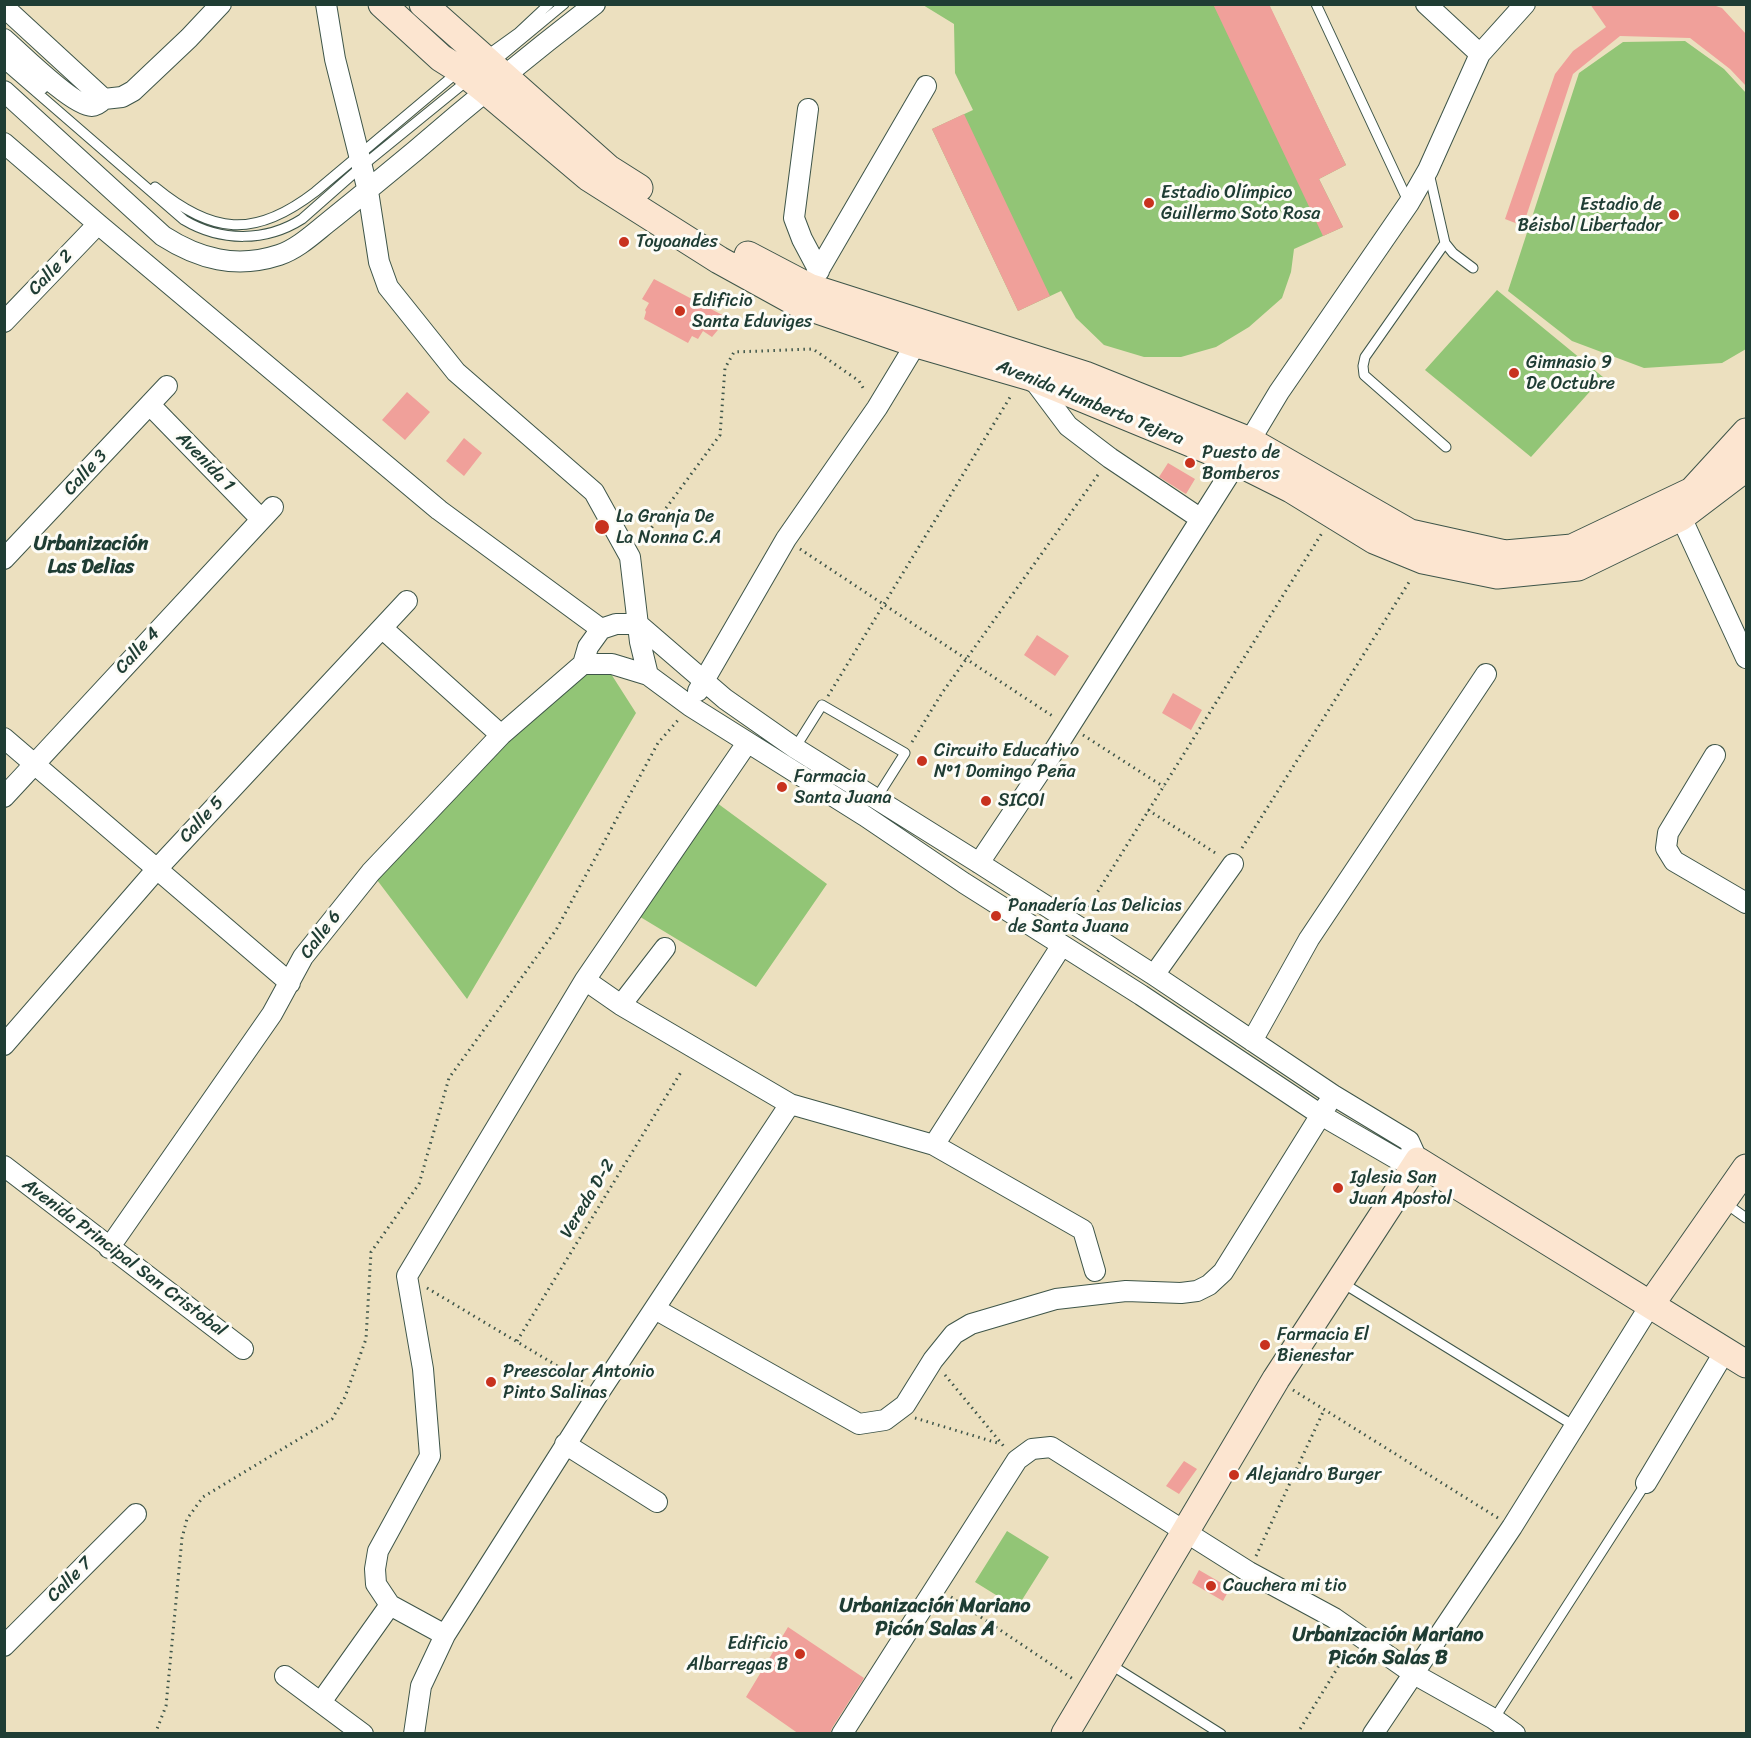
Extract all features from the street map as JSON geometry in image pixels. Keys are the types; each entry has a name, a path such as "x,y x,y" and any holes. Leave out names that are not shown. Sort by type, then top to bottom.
{"street":[{"path":"4,39 54,83 78,101 91,106 99,104 104,99 122,97 132,90 189,38 221,4"},
{"path":"326,4 335,59 368,191 379,261 388,287 456,372 594,492 630,558 640,642 648,675"},
{"path":"382,4 441,58 480,71"},
{"path":"423,4 480,71"},
{"path":"4,91 163,236 188,251 214,260 251,262 290,251 368,191 480,71 595,4"},
{"path":"1426,4 1480,54"},
{"path":"979,862 1070,727 1244,452 1279,392 1409,203 1428,171 1480,54 1525,4"},
{"path":"4,7 104,99"},
{"name":"Avenida Humberto Tejera","path":"480,71 609,168 725,243 814,279 922,334 1027,375 1244,452 1291,489 1333,516 1374,540 1423,560 1497,575 1578,567 1681,517 1739,473 1746,464"},
{"name":"Avenida Humberto Tejera","path":"480,71 588,177 719,260 797,303 1084,375 1410,533 1505,554 1572,548 1692,491 1746,432"},
{"path":"814,279 926,86"},
{"path":"808,109 794,218 814,279"},
{"path":"4,142 98,224 440,510 601,628"},
{"name":"Calle 2","path":"4,322 98,224"},
{"path":"690,706 786,539 876,408 922,334"},
{"path":"1027,375 1068,426 1110,458 1201,519"},
{"name":"Calle 3","path":"4,559 167,386"},
{"name":"Avenida 1","path":"150,405 267,513"},
{"name":"Calle 4","path":"4,797 267,513"},
{"path":"1681,517 1746,657"},
{"name":"Calle 5","path":"4,1045 156,870 407,602"},
{"path":"1418,1161 1409,1141 1333,1095 1154,975 979,862 795,748 704,681 638,624 616,624 601,628 588,647 583,664 612,664 648,675 690,706 865,816 1321,1115 1397,1159 1418,1161 1736,1357 1646,1483"},
{"path":"382,628 501,735"},
{"name":"Calle 6","path":"108,1248 272,1014 303,957 371,872 501,735 583,664"},
{"path":"1252,1041 1310,939 1486,674"},
{"path":"4,738 290,983"},
{"path":"445,1635 390,1605 376,1584 375,1569 378,1551 430,1456 423,1369 407,1276 585,980 747,742"},
{"path":"1715,755 1668,833 1666,848 1674,861 1746,903"},
{"path":"1154,975 1233,864"},
{"path":"934,1145 1062,945"},
{"path":"621,1005 665,948"},
{"path":"585,980 621,1005 789,1104 934,1145 1083,1230 1095,1271"},
{"path":"655,1309 859,1424 885,1420 905,1405 933,1360 954,1334 971,1324 1056,1299 1126,1291 1181,1293 1197,1291 1209,1285 1223,1272 1333,1095"},
{"path":"414,1734 421,1686 445,1635 565,1444 789,1104"},
{"path":"1065,1734 1276,1379 1418,1161"},
{"name":"Avenida Principal San Cristobal","path":"4,1167 243,1349"},
{"path":"1373,1734 1512,1527 1652,1304 1746,1168"},
{"path":"1652,1304 1671,1297 1742,1205"},
{"path":"565,1444 657,1502"},
{"path":"842,1734 1017,1461 1032,1449 1051,1447 1249,1572 1334,1618 1490,1726 1515,1734"},
{"name":"Calle 7","path":"4,1646 136,1514"},
{"path":"321,1702 390,1605"},
{"path":"285,1676 363,1734"}],"lane":[{"path":"480,71 549,4"},
{"path":"4,54 174,202 199,217 234,225 272,219 298,205 360,162 564,4"},
{"path":"1316,4 1409,203"},
{"path":"4,64 144,184 175,214 207,231 237,238 270,233 294,224 360,162"},
{"path":"1428,171 1445,243 1453,253 1473,268"},
{"path":"1445,243 1365,357 1363,366 1364,375 1446,447"},
{"path":"795,748 822,705 905,753 876,800"},
{"path":"1339,1281 1576,1427"},
{"path":"1490,1726 1646,1483"},
{"path":"1106,1662 1221,1734"}],"path":[{"path":"630,558 720,435 725,368 734,352 813,349 859,381 876,408"},
{"path":"822,705 884,605 892,587 1027,375"},
{"path":"905,753 942,693 1110,458"},
{"path":"1076,926 1333,516"},
{"path":"786,539 966,660 1164,788"},
{"path":"1148,810 1233,864 1423,560"},
{"path":"155,1734 166,1706 182,1538 187,1519 203,1497 332,1419 345,1397 366,1339 371,1252 419,1184 449,1078 556,930 658,743 690,706"},
{"name":"Vereda D-2","path":"517,1341 681,1072"},
{"path":"407,1276 600,1391"},
{"path":"933,1360 1017,1461"},
{"path":"1276,1379 1512,1527"},
{"path":"1249,1572 1324,1410"},
{"path":"897,1412 1001,1444"},
{"path":"935,1586 1090,1690"},
{"path":"1298,1734 1343,1659"}],"green space":[{"name":"Estadio Olímpico Guillermo Soto Rosa","path":"923,5 1269,5 1346,165 1319,179 1343,227 1294,249 1291,272 1282,298 1249,327 1216,347 1181,357 1144,357 1104,345 1076,318 1061,291 1018,311 932,129 973,110 955,73 954,24"},
{"path":"1685,41 1724,69 1746,93 1746,349 1722,363 1644,368 1572,341 1508,291 1579,73 1623,42"},
{"name":"Gimnasio 9 De Octubre","path":"1497,290 1603,377 1531,457 1425,370"},
{"path":"599,655 636,713 467,999 371,872"},
{"path":"713,800 827,884 756,987 637,915"},
{"path":"1007,1531 1049,1557 1017,1608 975,1582"}],"building":[{"path":"1213,4 1269,4 1346,165 1319,179 1343,227 1323,236"},
{"path":"1590,4 1710,4 1722,8 1746,34 1746,86 1730,69 1690,38 1620,36 1573,74 1523,226 1505,219 1555,74 1573,51 1606,27"},
{"path":"964,114 1050,296 1018,311 932,129"},
{"name":"Edificio Santa Eduviges","path":"654,279 728,318 712,337 703,331 698,339 692,336 688,343 644,319 649,303 642,299"},
{"path":"407,392 430,412 405,440 382,420"},
{"path":"464,438 482,453 464,476 446,461"},
{"path":"1168,463 1195,479 1186,494 1159,477"},
{"path":"1037,635 1069,656 1055,676 1024,655"},
{"path":"1173,693 1202,710 1191,730 1162,713"},
{"path":"1184,1461 1197,1469 1179,1494 1166,1486"},
{"name":"Cauchera mi tio","path":"1199,1570 1230,1588 1223,1601 1192,1583"},
{"name":"Edificio Albarregas B","path":"788,1627 864,1678 830,1734 799,1734 746,1697"}],"place":[{"name":"Estadio Olímpico Guillermo Soto Rosa","path":"1149,203"},
{"name":"Estadio de Béisbol Libertador","path":"1674,215"},
{"name":"Toyoandes","path":"624,242"},
{"name":"Edificio Santa Eduviges","path":"680,311"},
{"name":"Gimnasio 9 De Octubre","path":"1514,373"},
{"name":"Puesto de Bomberos","path":"1190,463"},
{"name":"La Granja De La Nonna C.A","path":"602,527"},
{"name":"Circuito Educativo Nº1 Domingo Peña","path":"922,761"},
{"name":"Farmacia Santa Juana","path":"782,787"},
{"name":"SICOI","path":"986,801"},
{"name":"Panadería Las Delicias de Santa Juana","path":"996,916"},
{"name":"Iglesia San Juan Apostol","path":"1338,1188"},
{"name":"Farmacia El Bienestar","path":"1265,1345"},
{"name":"Preescolar Antonio Pinto Salinas","path":"491,1382"},
{"name":"Alejandro Burger","path":"1234,1475"},
{"name":"Cauchera mi tio","path":"1211,1586"},
{"name":"Edificio Albarregas B","path":"800,1654"}],"district":[{"name":"Urbanización Las Delias","path":"91,556"},
{"name":"Urbanización Mariano Picón Salas A","path":"935,1618"},
{"name":"Urbanización Mariano Picón Salas B","path":"1388,1648"}]}
